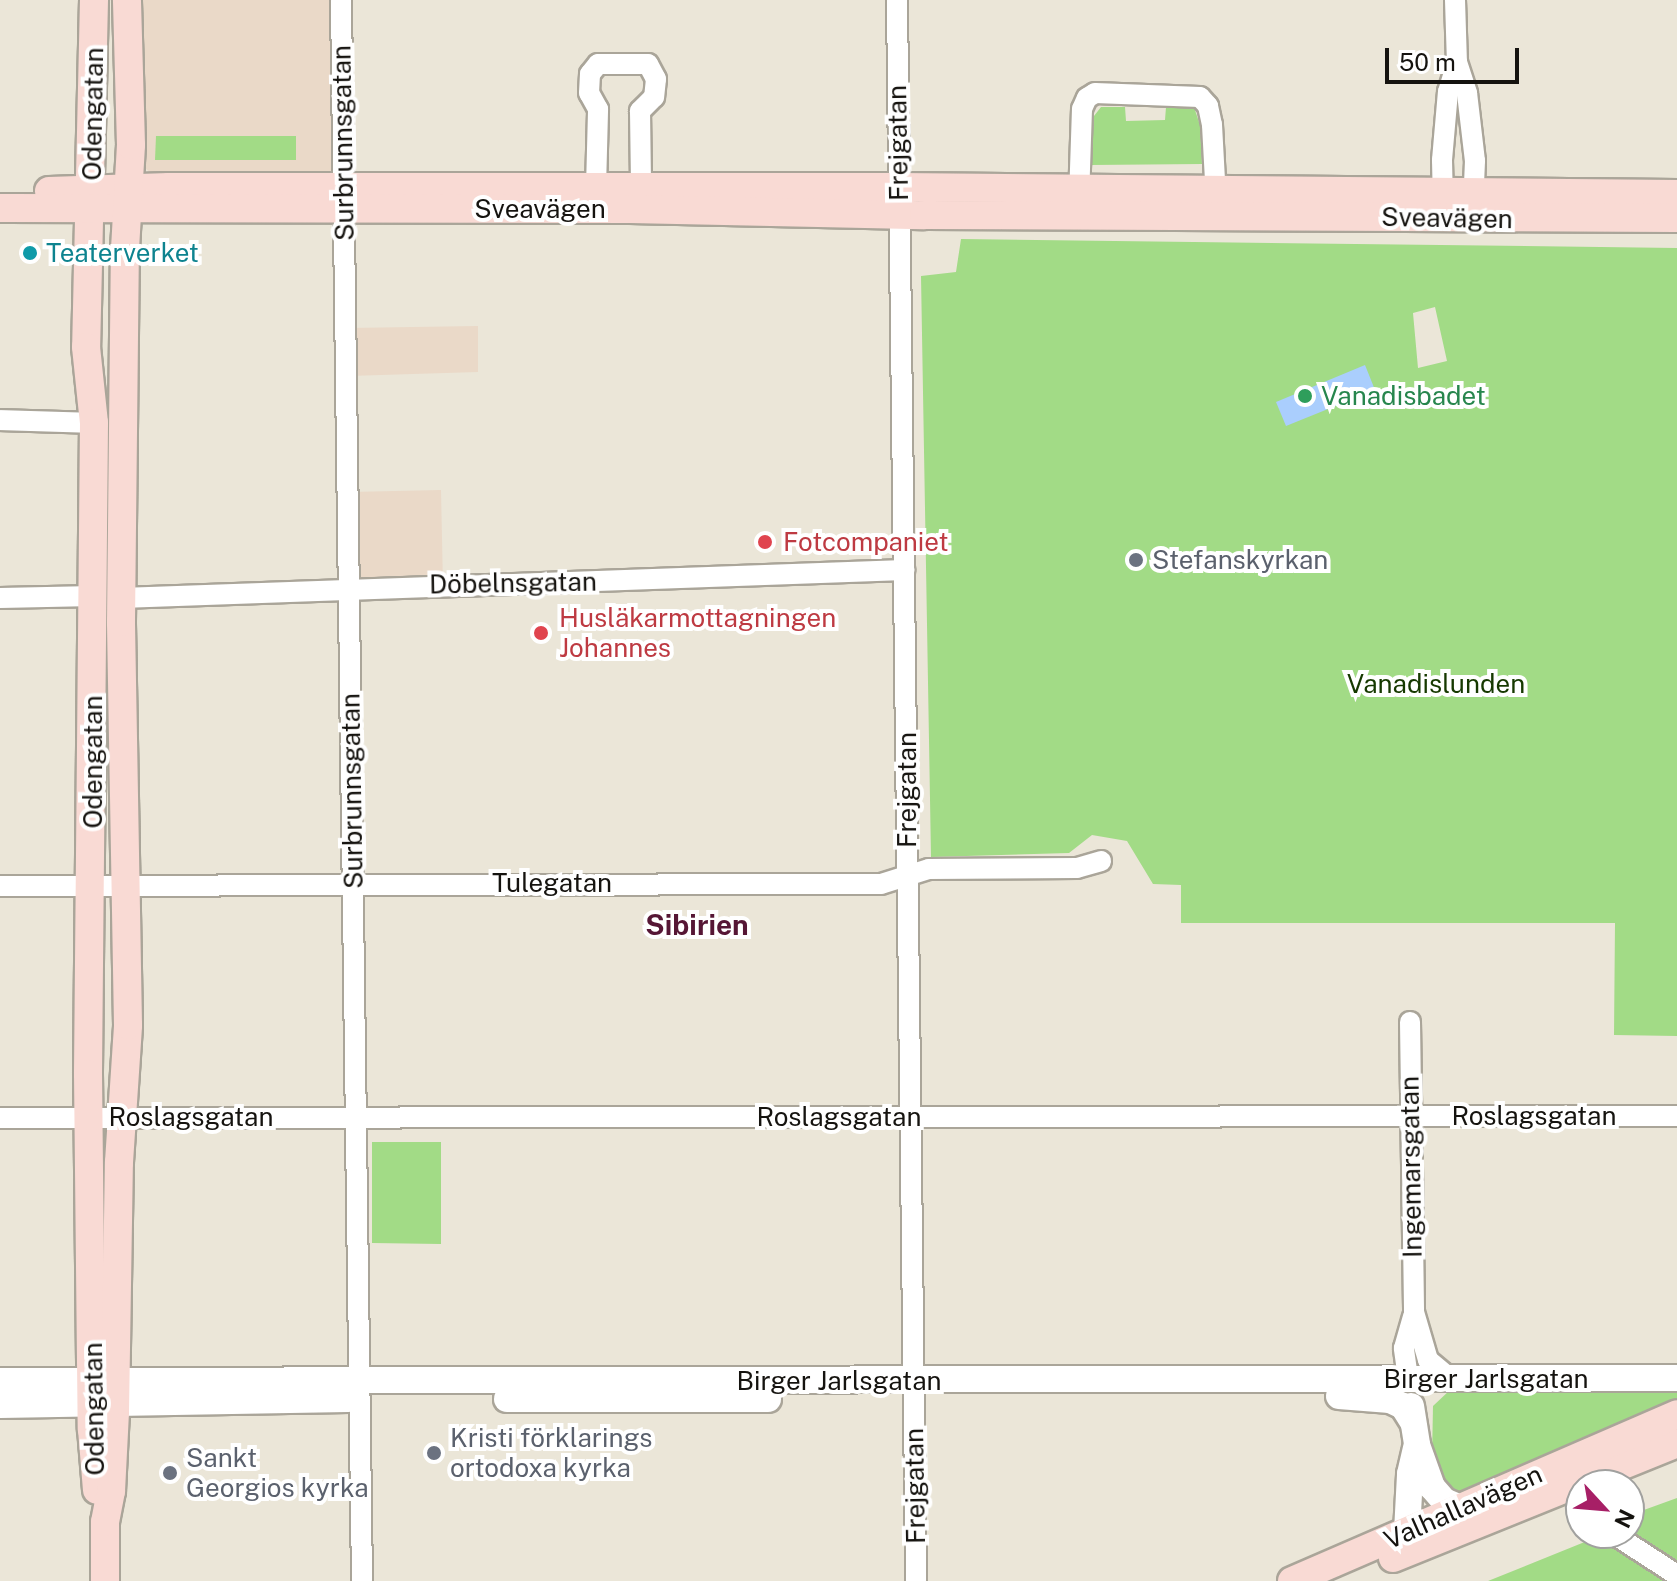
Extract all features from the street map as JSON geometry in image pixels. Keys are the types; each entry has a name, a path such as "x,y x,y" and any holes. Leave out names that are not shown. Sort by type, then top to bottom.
{"main road":[{"name":"Odengatan","path":"94,0 86,347 107,597 125,887 128,996 123,1117 97,1497 105,1522 105,1581"},
{"name":"Odengatan","path":"104,1392 90,1117 88,928 128,199 127,0"},
{"name":"Sveavägen","path":"345,199 641,187 898,200"},
{"name":"Sveavägen","path":"0,190 91,200"},
{"name":"Sveavägen","path":"0,208 128,199 1443,204 1474,190 1677,194"},
{"name":"Sveavägen","path":"1443,204 1473,218 1677,218"},
{"name":"Valhallavägen","path":"1292,1581 1407,1532 1456,1507 1677,1414"},
{"name":"Valhallavägen","path":"1622,1469 1677,1443"},
{"name":"Valhallavägen","path":"1337,1581 1486,1518 1565,1494"}],"street":[{"name":"Surbrunnsgatan","path":"341,0 362,1581"},
{"name":"Frejgatan","path":"897,0 916,1581"},
{"path":"1455,0 1457,62 1467,93 1475,161 1473,218"},
{"path":"1443,204 1448,92 1457,62"},
{"name":"Sveavägen","path":"596,188 598,109 589,93 590,74 598,64 648,64 656,79 654,97 640,111 641,187"},
{"path":"1079,202 1082,109 1087,98 1095,93 1200,97 1208,106 1212,125 1216,203"},
{"path":"0,420 94,423"},
{"name":"Döbelnsgatan","path":"0,598 904,570"},
{"name":"Tulegatan","path":"0,886 881,884 929,869 1077,868 1101,861"},
{"name":"Ingemarsgatan","path":"1407,1532 1415,1433 1441,1389 1455,1379 1428,1360 1414,1312 1410,1022"},
{"name":"Roslagsgatan","path":"0,1118 1677,1116"},
{"name":"Ingemarsgatan","path":"1414,1312 1404,1348 1415,1433 1432,1487 1456,1507 1486,1518"},
{"name":"Birger Jarlsgatan","path":"914,1390 1408,1378 1677,1378"},
{"name":"Birger Jarlsgatan","path":"0,1381 104,1392 914,1390 1358,1396 1390,1400 1403,1406 1415,1433"},
{"name":"Birger Jarlsgatan","path":"0,1405 104,1392"},
{"path":"1637,1549 1677,1575"}],"shaded area":[{"path":"133,0 340,0 343,196 153,175 145,168 139,158"},
{"path":"478,326 478,372 349,376 348,328"},
{"path":"441,490 443,585 350,588 349,492"}],"green space":[{"path":"1101,107 1125,107 1126,121 1165,120 1166,107 1194,107 1200,125 1202,164 1090,165 1094,116"},
{"path":"156,136 296,136 296,160 155,160"},
{"name":"Vanadislunden","path":"961,239 1677,248 1677,1036 1614,1035 1615,923 1181,923 1181,885 1153,884 1127,841 1092,835 1069,853 931,857 921,276 956,272","holes":["1435,307 1447,361 1418,368 1413,313"]},
{"path":"372,1142 441,1142 441,1244 372,1243"},
{"path":"1450,1390 1677,1391 1677,1402 1454,1495 1447,1491 1432,1458 1433,1406"},
{"path":"1677,1498 1677,1581 1488,1581 1567,1549 1645,1549 1645,1510"}],"water":[{"path":"1365,365 1375,390 1286,426 1276,402"}],"place":[{"name":"Teaterverket","path":"30,253"},
{"name":"Vanadisbadet","path":"1305,396"},
{"name":"Fotcompaniet","path":"765,542"},
{"name":"Stefanskyrkan","path":"1136,560"},
{"name":"Husläkarmottagningen Johannes","path":"541,633"},
{"name":"Kristi förklarings ortodoxa kyrka","path":"434,1453"},
{"name":"Sankt Georgios kyrka","path":"170,1473"}],"district":[{"name":"Sibirien","path":"697,925"}]}
